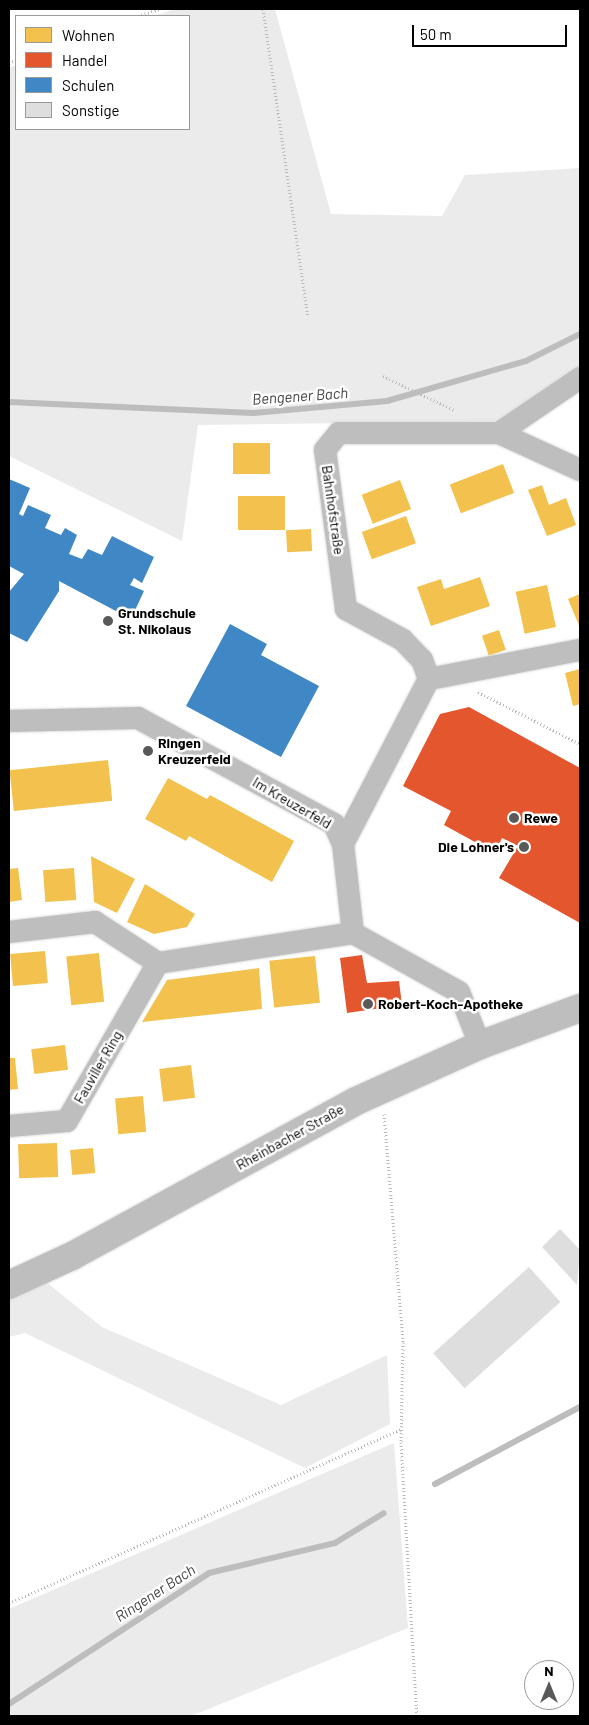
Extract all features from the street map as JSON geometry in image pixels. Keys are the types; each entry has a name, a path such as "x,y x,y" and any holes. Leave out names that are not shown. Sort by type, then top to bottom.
{"main road":[{"name":"Rheinbacher Straße","path":"9,1285 72,1256 381,1089 480,1045 580,1008"}],"street":[{"path":"499,432 580,378"},
{"name":"Bahnhofstraße","path":"429,679 422,660 403,640 346,609 325,450 339,433 499,432 580,470"},
{"path":"342,844 429,679 580,650"},
{"name":"Im Kreuzerfeld","path":"9,721 138,718 334,824 342,844 353,933"},
{"path":"9,932 95,922 158,963 353,933 459,992 480,1045"},
{"name":"Fauviller Ring","path":"9,1126 67,1121 158,963"}],"path":[{"path":"141,15 159,9"},
{"path":"263,9 308,317"},
{"path":"382,376 424,396"},
{"path":"472,689 580,744"},
{"path":"381,1089 403,1342 401,1430 417,1716"},
{"path":"9,1603 401,1430"}],"shaded area":[{"path":"175,9 275,9 331,214 442,216 465,175 580,168 580,369 502,421 198,425 182,541 9,456 9,68 15,65 15,130 190,130 190,15 157,15"},
{"path":"45,1281 102,1327 281,1405 387,1355 390,1424 305,1468 25,1333 9,1337 9,1295"},
{"path":"394,1443 408,1628 191,1716 9,1716 9,1609"}],"building: Wohnen":[{"path":"233,443 270,443 270,474 233,474"},
{"path":"503,464 514,493 461,513 450,484"},
{"path":"400,480 411,509 373,524 362,495"},
{"path":"542,485 549,505 566,498 576,525 547,536 528,490"},
{"path":"238,496 285,496 285,530 238,530"},
{"path":"406,516 416,543 372,559 362,532"},
{"path":"311,529 312,551 287,552 286,530"},
{"path":"480,577 490,606 431,626 417,587 441,579 444,589"},
{"path":"547,585 556,627 525,634 516,592"},
{"path":"580,594 580,628 568,599"},
{"path":"499,630 506,650 489,656 482,636"},
{"path":"580,669 580,704 573,706 565,673"},
{"path":"108,760 112,801 14,811 10,770"},
{"path":"168,778 207,799 210,795 294,841 272,882 189,836 186,841 145,819"},
{"path":"91,856 135,879 117,913 94,902"},
{"path":"18,868 22,900 9,902 9,869"},
{"path":"74,868 76,900 45,902 43,870"},
{"path":"145,884 195,914 187,927 154,934 127,922"},
{"path":"45,951 48,983 13,986 10,954"},
{"path":"99,953 104,1002 71,1005 66,956"},
{"path":"315,956 320,1003 274,1008 269,961"},
{"path":"259,968 262,1009 142,1022 167,980"},
{"path":"65,1045 68,1070 34,1074 31,1049"},
{"path":"9,1058 15,1058 18,1089 9,1090"},
{"path":"191,1065 195,1098 163,1102 159,1069"},
{"path":"143,1096 146,1132 118,1134 115,1098"},
{"path":"57,1143 58,1177 19,1178 18,1144"},
{"path":"93,1148 95,1173 72,1175 70,1150"}],"building: Handel":[{"name":"Rewe","path":"469,707 580,768 580,923 499,878 518,846 502,838 495,853 444,825 451,811 403,786 440,714"},
{"path":"362,955 367,983 399,981 402,1005 347,1013 340,958"}],"building: Schulen":[{"path":"9,479 30,488 19,514 23,516 28,505 51,515 45,528 61,535 65,528 77,535 69,554 82,559 88,549 102,555 112,536 154,557 142,583 134,578 130,585 144,591 131,619 59,581 59,591 27,642 9,633 9,592 24,574 9,566"},
{"path":"230,624 267,644 261,655 319,686 281,757 186,706"}],"building: Sonstige":[{"path":"560,1229 580,1250 577,1285 542,1247"},
{"path":"529,1267 560,1302 465,1388 433,1353"}],"waterway":[{"name":"Bengener Bach","path":"9,402 253,413 387,401 526,361 580,334"},
{"name":"Ringener Bach","path":"435,1484 580,1407"},
{"name":"Ringener Bach","path":"9,1704 209,1573 335,1543 384,1513"}],"place":[{"name":"Grundschule St. Nikolaus","path":"108,621"},
{"name":"Ringen Kreuzerfeld","path":"148,751"},
{"name":"Rewe","path":"514,818"},
{"name":"Die Lohner's","path":"524,847"},
{"name":"Robert-Koch-Apotheke","path":"368,1004"}]}
